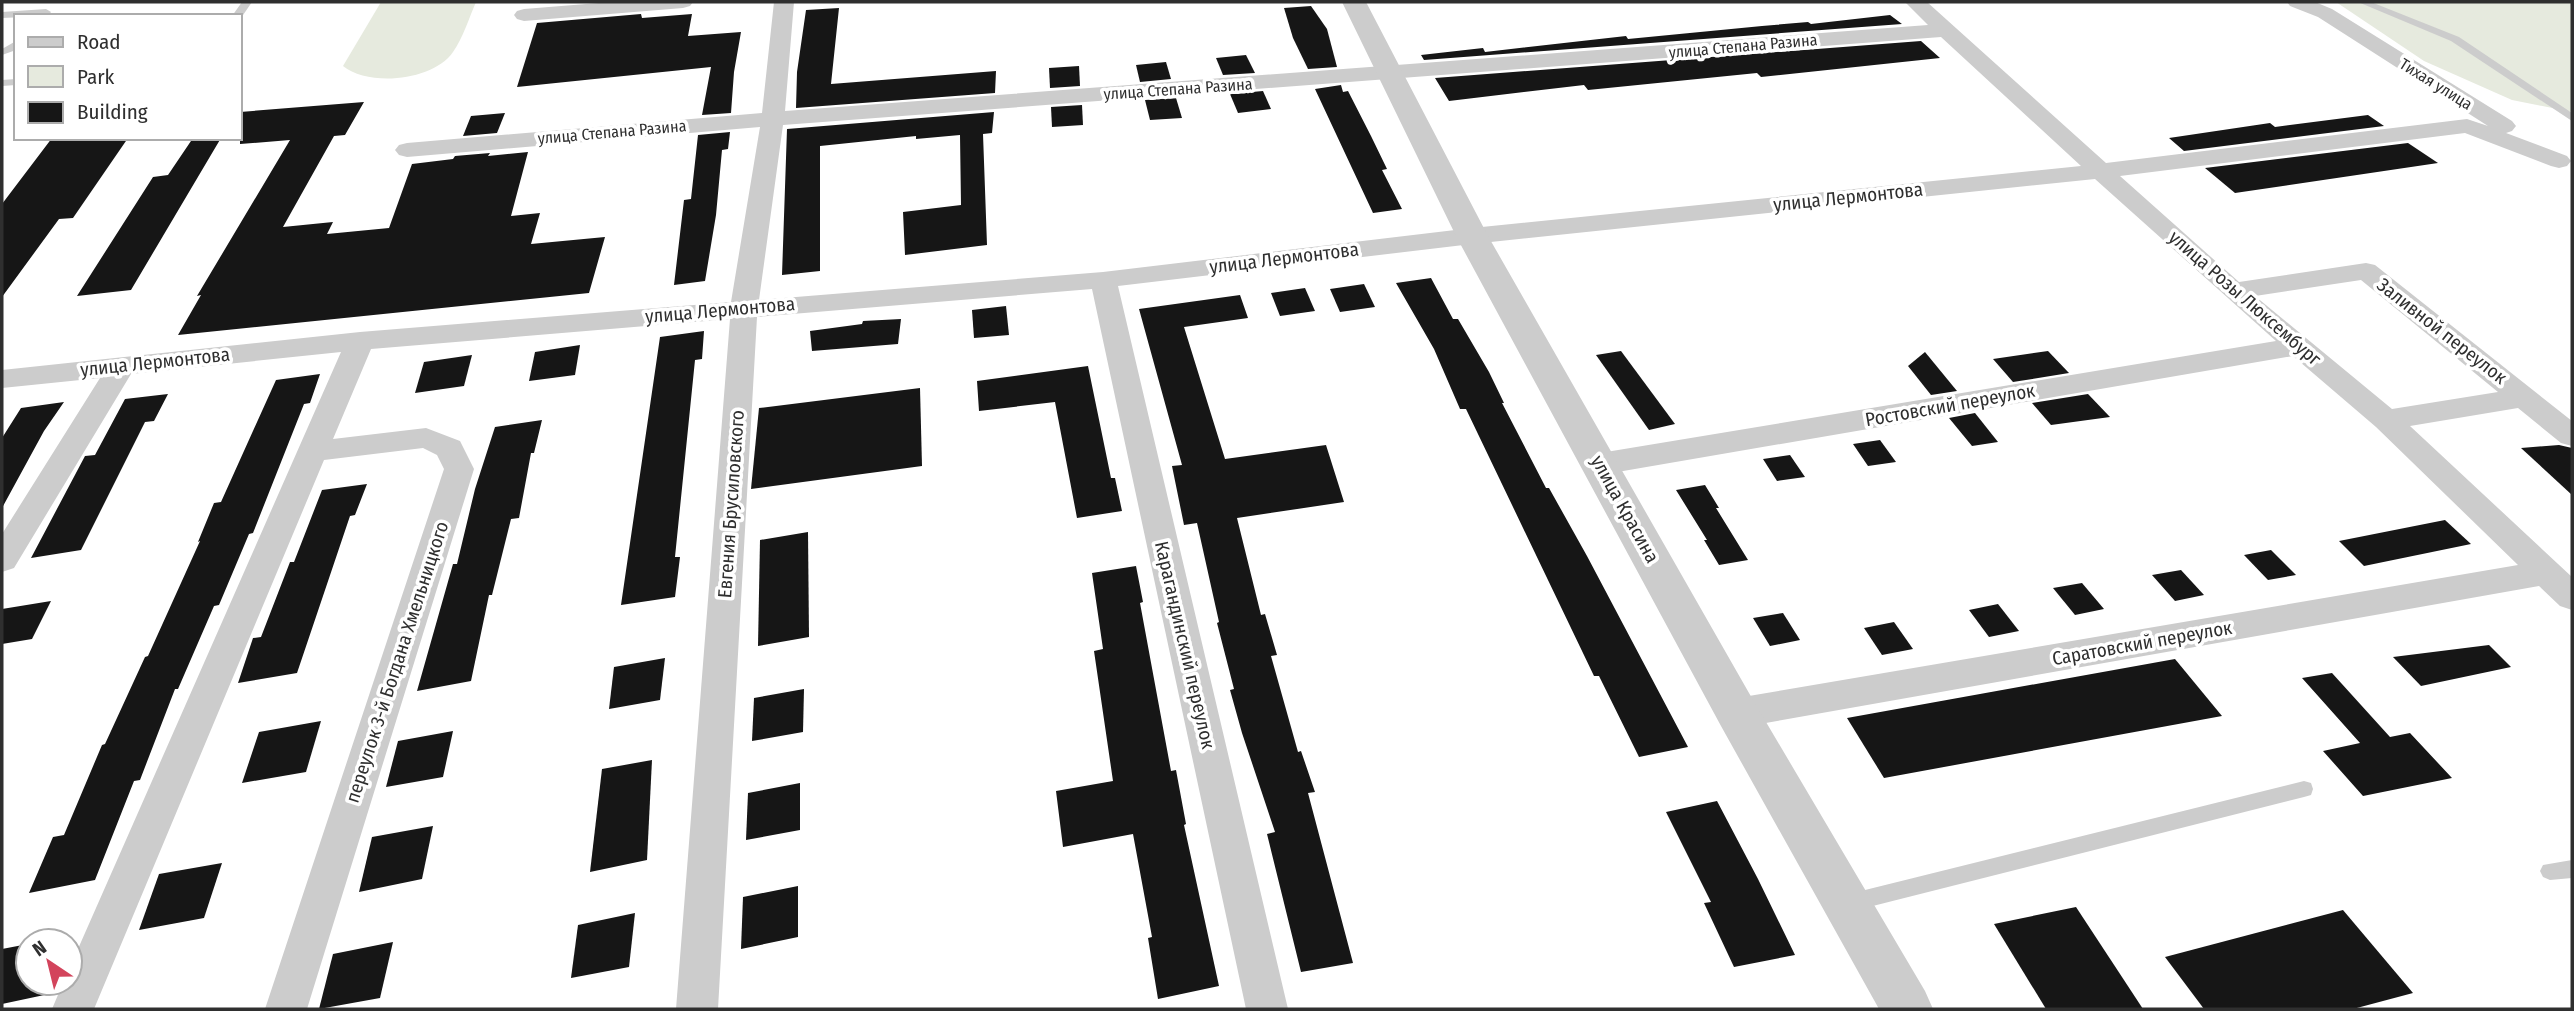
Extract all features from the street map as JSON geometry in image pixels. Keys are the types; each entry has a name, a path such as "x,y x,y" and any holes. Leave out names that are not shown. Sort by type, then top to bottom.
{"street":[{"path":"524,15 682,2"},
{"name":"Евгения Брусиловского","path":"697,1009 744,308 773,117 785,2"},
{"name":"улица Красина","path":"1354,2 1472,236 1737,713 1907,1009"},
{"name":"улица Розы Люксембург","path":"1915,2 2098,171 2386,420 2572,597"},
{"name":"Тихая улица","path":"2297,2 2325,13 2568,164"},
{"name":"улица Степана Разина","path":"407,150 773,117 1391,74 1948,30"},
{"name":"улица Лермонтова","path":"2,379 360,341 1103,280 1472,236 2098,171 2467,126 2568,164"},
{"name":"Заливной переулок","path":"2233,290 2366,271 2572,436"},
{"name":"Карагандинский переулок","path":"1103,280 1267,1009"},
{"path":"73,1009 360,341"},
{"name":"Ростовский переулок","path":"1600,464 2301,346"},
{"path":"2,560 122,365"},
{"name":"Заливной переулок","path":"2386,420 2526,397"},
{"name":"переулок 3-й Богдана Хмельницкого","path":"286,1009 459,469 449,448 426,438 314,451"},
{"name":"Саратовский переулок","path":"1737,713 2547,572"}],"lane":[{"path":"2363,2 2455,39 2572,118"},
{"path":"17,14 46,12 44,14"},
{"path":"1847,904 2304,789"},
{"path":"2550,870 2572,869"}],"green space":[{"path":"381,2 476,2 460,41 444,62 416,75 400,78 368,77 343,66"},
{"path":"2336,2 2572,2 2572,112 2512,100 2424,61"}],"building":[{"path":"1311,6 1327,29 1337,67 1308,69 1293,38 1284,8"},
{"path":"839,8 831,84 996,71 995,93 796,108 797,72 806,10"},
{"path":"641,14 642,18 692,14 688,36 741,32 731,113 702,115 711,67 517,87 537,23"},
{"path":"1890,15 1902,24 1424,60 1421,55 1483,48 1485,52 1626,36 1628,39"},
{"path":"1921,41 1940,58 1761,77 1757,73 1588,90 1584,85 1449,101 1435,78"},
{"path":"1246,55 1255,73 1223,75 1216,58"},
{"path":"1166,62 1171,79 1140,82 1136,65"},
{"path":"1079,66 1080,86 1050,88 1049,68"},
{"path":"1341,85 1343,92 1348,91 1371,136 1387,169 1382,170 1402,209 1373,213 1315,89"},
{"path":"1263,91 1271,109 1238,113 1230,94"},
{"path":"1176,98 1182,118 1150,120 1145,100"},
{"path":"364,102 345,135 334,136 283,227 333,222 327,234 389,228 412,164 453,159 455,156 528,152 511,216 540,213 531,244 605,237 589,293 178,335 201,295 197,296 290,140 240,144 242,112"},
{"path":"1082,105 1083,125 1052,127 1051,107"},
{"path":"994,112 992,133 983,134 987,245 905,255 903,212 961,205 960,135 916,139 916,136 820,146 820,271 782,275 787,129"},
{"path":"505,113 497,133 463,136 471,116"},
{"path":"2368,115 2384,126 2184,151 2169,138 2270,123 2275,127"},
{"path":"730,132 728,149 722,150 716,215 705,281 674,285 684,200 691,199 698,135"},
{"path":"50,140 127,140 73,218 59,219 2,297 2,204"},
{"path":"192,140 220,140 131,290 77,296 153,177 168,175"},
{"path":"2408,143 2438,163 2235,193 2205,168"},
{"path":"1431,278 1453,319 1458,319 1489,372 1546,488 1549,488 1587,556 1688,747 1639,757 1599,676 1594,676 1466,409 1460,409 1434,349 1396,283"},
{"path":"1364,284 1375,307 1340,312 1330,289"},
{"path":"1305,288 1315,311 1280,316 1271,293"},
{"path":"1240,295 1248,318 1184,327 1225,459 1326,445 1344,502 1237,518 1261,615 1265,614 1277,655 1271,656 1298,752 1301,751 1315,792 1308,793 1353,963 1301,972 1267,834 1275,832 1230,690 1234,689 1217,623 1219,622 1197,523 1184,525 1172,466 1182,465 1139,309"},
{"path":"1006,306 1009,335 974,338 972,310"},
{"path":"901,319 898,344 812,351 810,331 862,324 863,321"},
{"path":"704,331 702,359 695,360 675,557 680,557 675,597 621,605 660,337"},
{"path":"580,345 575,375 529,381 535,352"},
{"path":"1621,351 1675,424 1649,430 1596,355"},
{"path":"2048,351 2069,373 2013,382 1993,359"},
{"path":"1925,352 1957,391 1931,395 1908,366"},
{"path":"472,355 464,386 415,393 424,362"},
{"path":"1088,366 1111,478 1115,478 1122,511 1077,518 1055,402 979,411 977,381"},
{"path":"320,374 310,403 304,404 253,533 249,534 219,605 214,606 178,689 175,689 140,780 134,781 95,880 29,893 53,837 64,835 102,745 105,744 145,657 148,656 200,541 198,542 214,503 221,502 276,380"},
{"path":"920,388 922,466 751,489 759,408"},
{"path":"168,394 154,421 145,422 81,550 31,558 85,456 95,455 125,399"},
{"path":"2088,394 2110,417 2051,425 2032,403"},
{"path":"64,402 44,431 2,508 2,438 21,408"},
{"path":"1975,413 1998,442 1972,446 1949,418"},
{"path":"542,420 534,453 531,453 519,518 511,519 492,595 489,595 471,681 417,691 453,564 457,564 475,489 495,427"},
{"path":"1880,440 1896,462 1868,466 1853,444"},
{"path":"2559,445 2572,448 2572,495 2521,448"},
{"path":"1790,455 1805,477 1777,481 1763,459"},
{"path":"367,484 355,515 350,516 297,673 238,683 253,638 261,637 322,490"},
{"path":"1705,485 1748,560 1719,565 1676,490"},
{"path":"2445,520 2471,544 2364,566 2339,541"},
{"path":"808,532 809,637 758,646 760,540"},
{"path":"2271,550 2296,575 2268,580 2244,555"},
{"path":"1136,566 1143,602 1140,603 1171,771 1176,770 1186,824 1184,825 1219,986 1158,999 1148,938 1152,937 1133,834 1063,847 1056,791 1113,781 1094,651 1103,649 1092,573"},
{"path":"2181,570 2204,595 2175,601 2152,575"},
{"path":"2082,583 2104,609 2075,615 2053,588"},
{"path":"51,601 32,639 2,644 2,609"},
{"path":"1998,604 2019,631 1989,637 1969,610"},
{"path":"1783,613 1800,640 1770,646 1753,618"},
{"path":"1894,622 1913,649 1882,655 1864,628"},
{"path":"2489,645 2511,667 2421,686 2393,657"},
{"path":"665,658 660,700 609,709 614,667"},
{"path":"2175,659 2222,716 1884,778 1847,718"},
{"path":"2332,673 2390,737 2410,733 2452,778 2363,796 2323,751 2360,743 2302,678"},
{"path":"804,689 803,732 752,741 754,698"},
{"path":"321,721 306,772 242,783 259,732"},
{"path":"453,731 443,777 386,787 398,741"},
{"path":"652,760 647,860 590,872 602,769"},
{"path":"800,783 800,830 746,840 748,793"},
{"path":"1717,801 1795,955 1734,967 1704,903 1711,902 1666,812"},
{"path":"433,826 422,879 359,892 372,837"},
{"path":"222,863 204,918 139,930 159,874"},
{"path":"798,886 798,937 741,949 743,897"},
{"path":"2076,907 2143,1009 2046,1009 1994,924"},
{"path":"2343,910 2413,993 2353,1009 2204,1009 2165,957"},
{"path":"635,913 629,967 571,978 578,925"},
{"path":"393,942 380,998 319,1009 333,954"},
{"path":"14,947 14,997 35,997 2,1004 2,949"}]}
